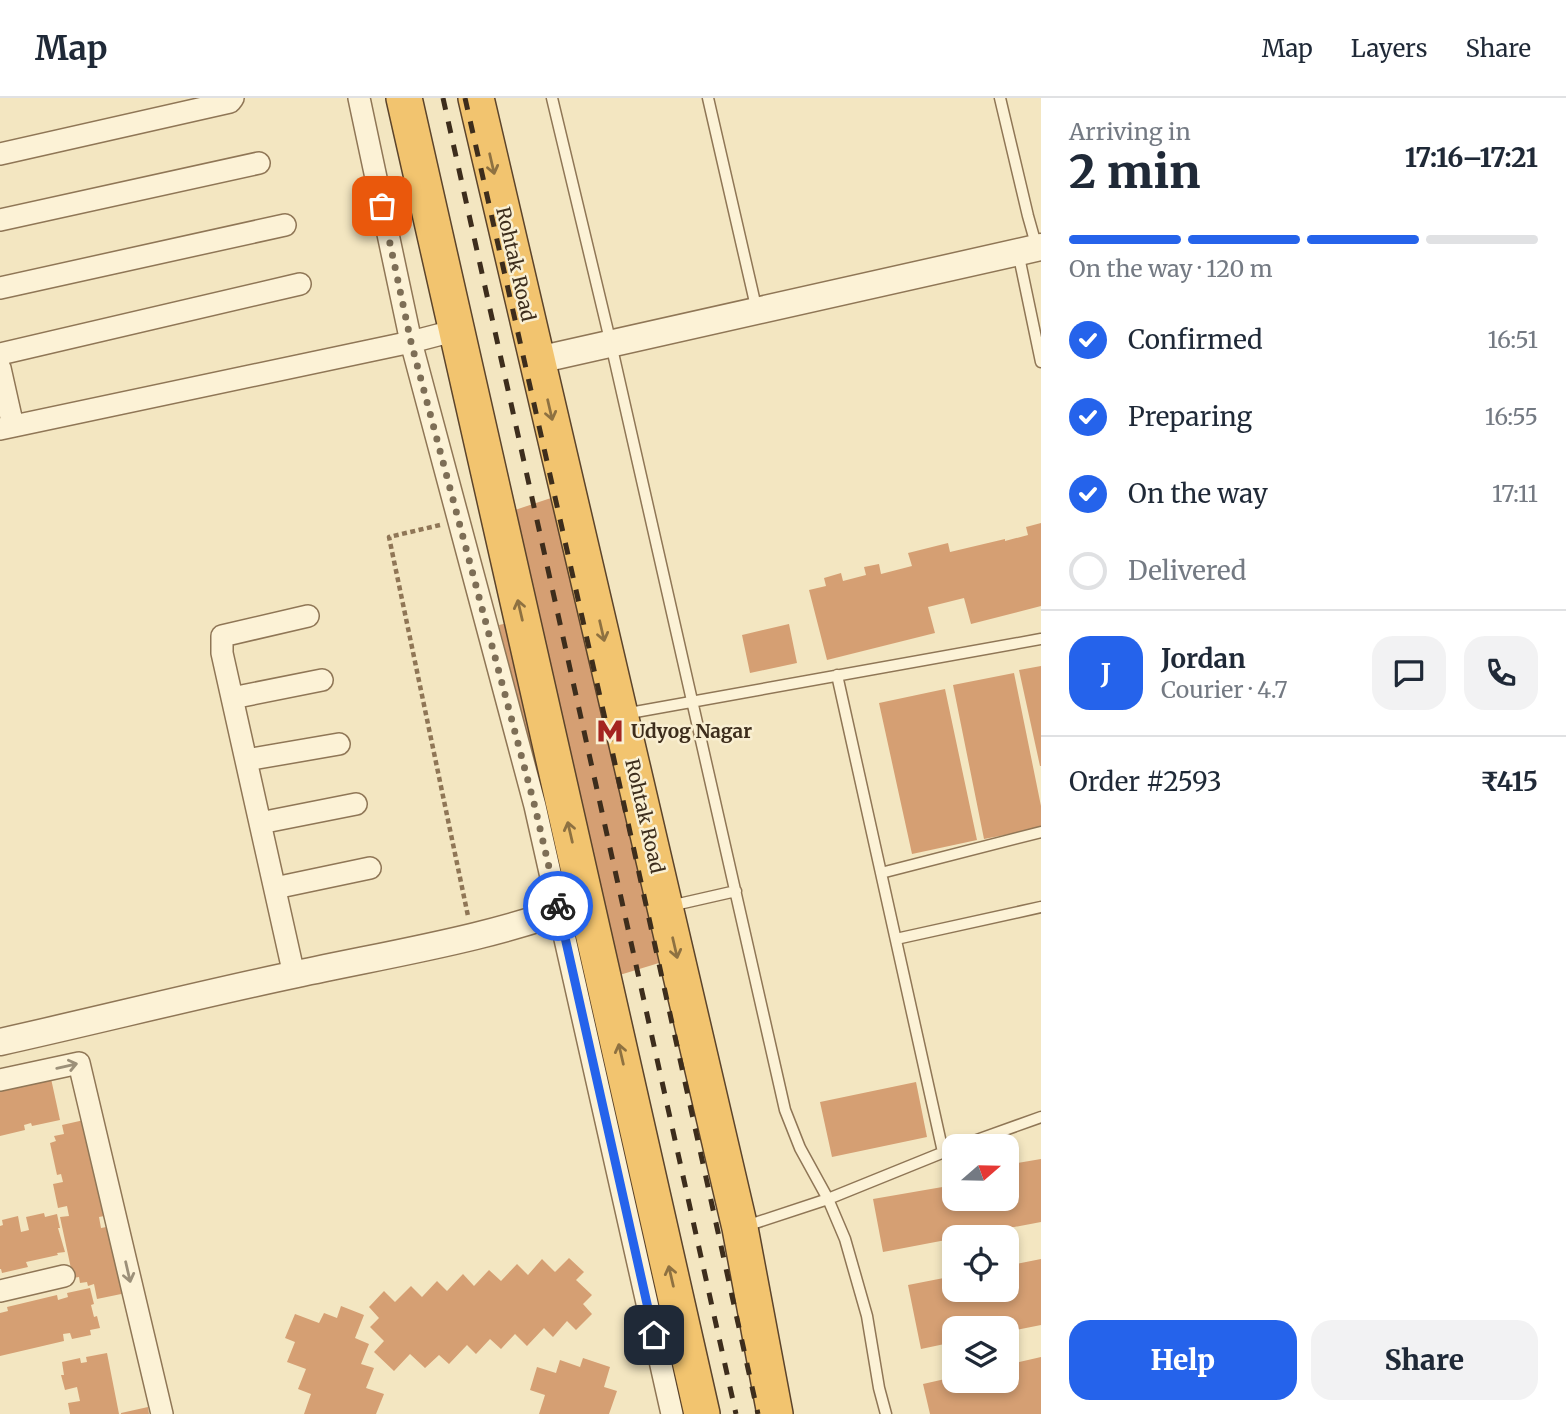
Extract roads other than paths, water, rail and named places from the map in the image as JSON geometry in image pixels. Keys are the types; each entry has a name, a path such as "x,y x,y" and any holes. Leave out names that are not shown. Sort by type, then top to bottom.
{"highway":[{"path":"404,98 457,330 573,907 702,1414"},
{"name":"Rohtak Road","path":"477,98 740,1228 775,1414"}],"street":[{"path":"0,154 230,102 233,98"},
{"path":"359,98 411,342 535,807 573,907 671,1414"},
{"path":"0,220 259,163"},
{"path":"0,288 285,225"},
{"path":"538,360 1032,249"},
{"path":"0,354 300,284"},
{"path":"0,368 6,428 457,330"},
{"path":"294,975 222,653 222,636 308,617"},
{"path":"232,698 322,680"},
{"path":"246,760 339,744"},
{"path":"260,823 356,804"},
{"path":"275,888 370,868"},
{"path":"0,1042 473,937 573,907"},
{"path":"0,1080 79,1063 162,1414"},
{"path":"0,1291 64,1276"}],"lane":[{"path":"552,98 611,344 785,1110 800,1148 828,1199 845,1238 863,1303 886,1414"},
{"path":"708,98 757,311"},
{"path":"1000,98 1028,216 1041,362"},
{"path":"621,714 1041,639"},
{"path":"838,675 896,939 944,1134"},
{"path":"881,873 1041,832"},
{"path":"666,907 736,891"},
{"path":"896,939 1041,908"},
{"path":"994,1134 1041,1117"},
{"path":"740,1228 828,1199 942,1152"}],"railway":[{"path":"443,98 736,1414"},
{"path":"465,98 758,1414"}],"place":[{"name":"Udyog Nagar","path":"610,731"}]}
